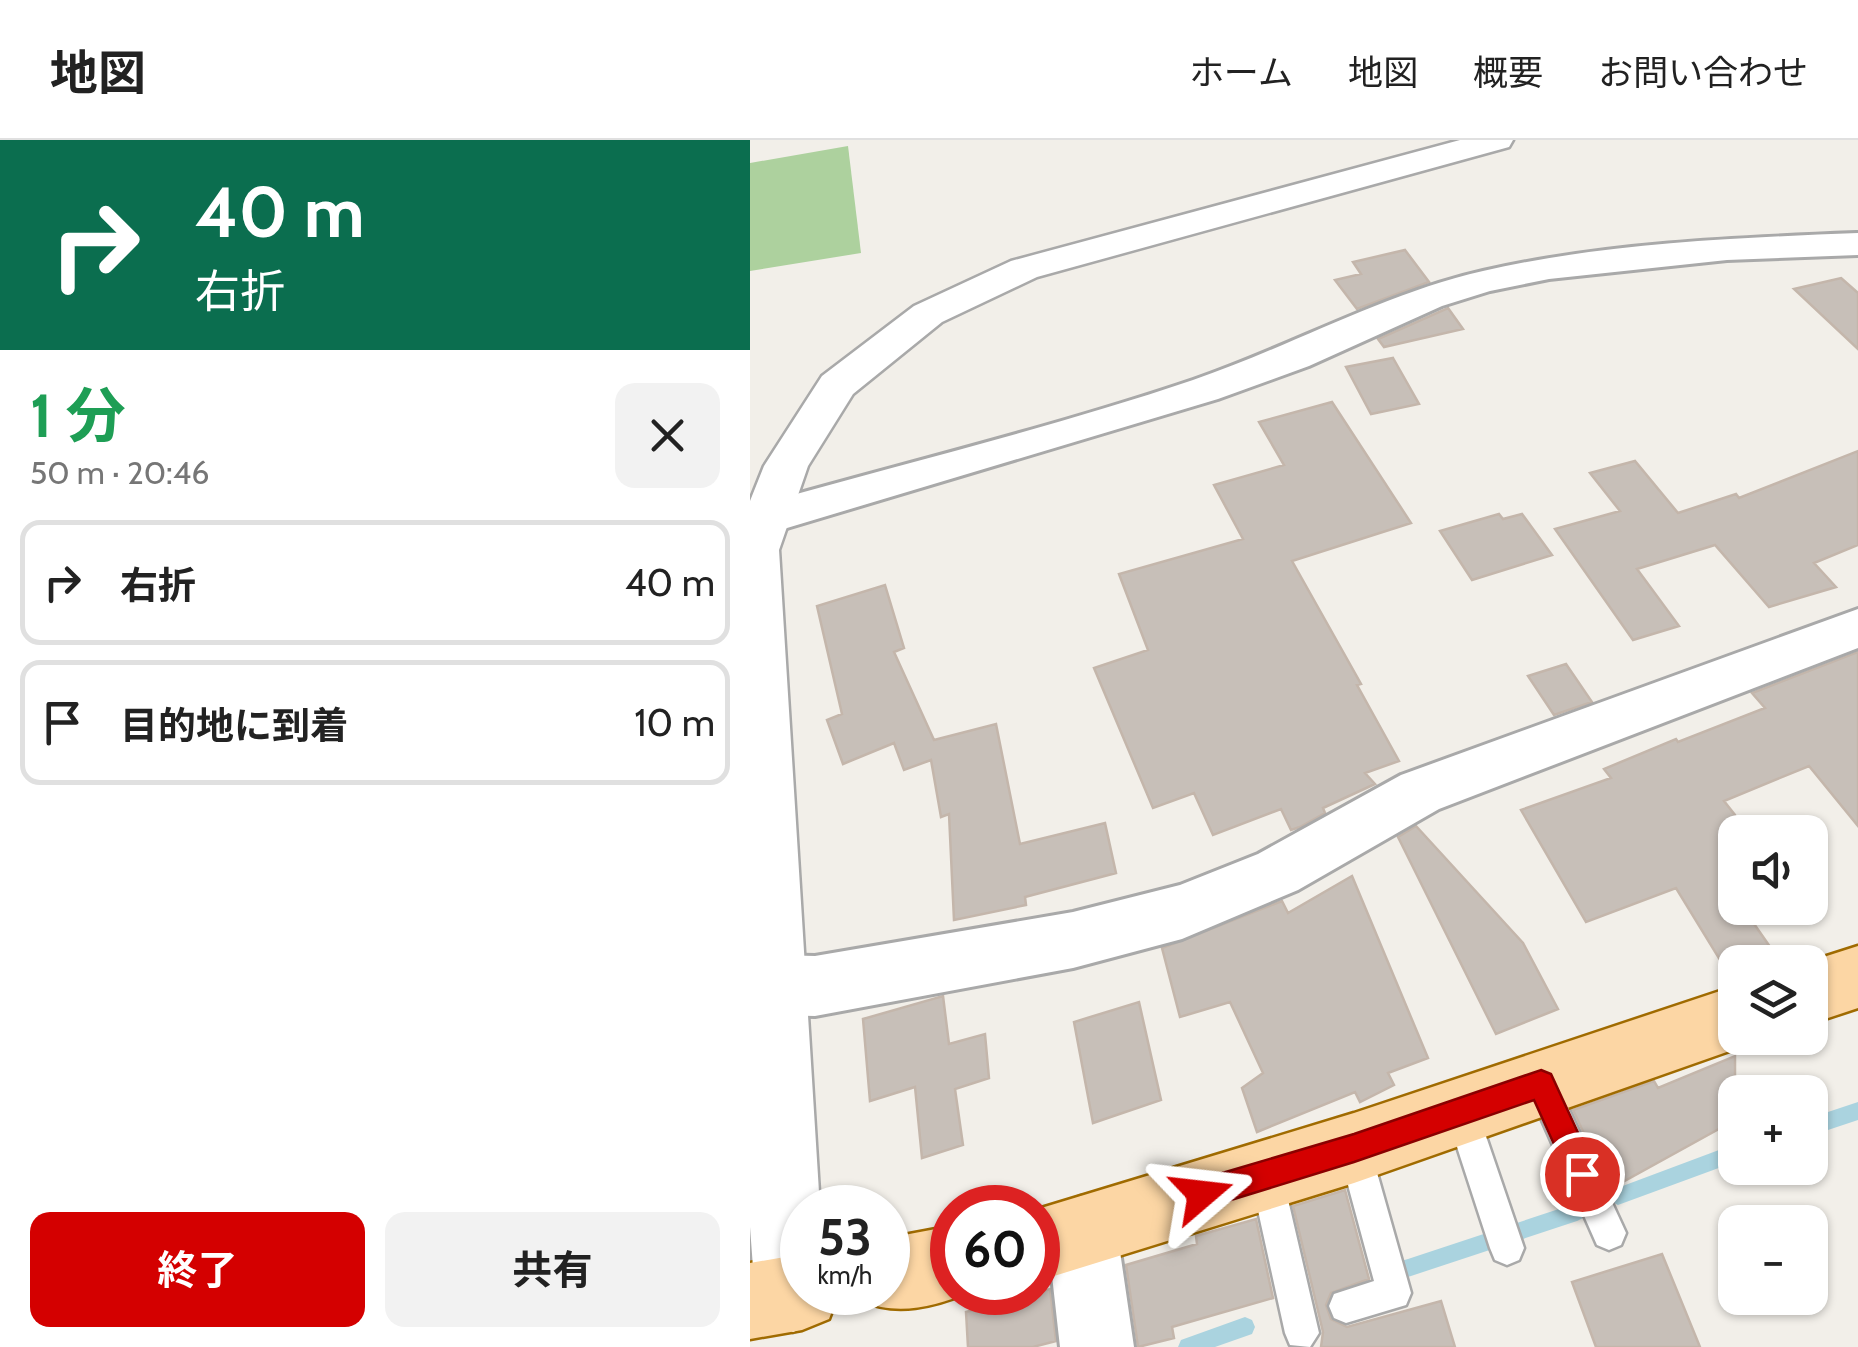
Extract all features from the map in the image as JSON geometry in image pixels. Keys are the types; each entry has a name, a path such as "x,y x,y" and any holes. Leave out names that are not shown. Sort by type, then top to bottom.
{"main road":[{"path":"1828,987 1858,977"},
{"path":"1060,1238 1354,1148 1718,1024"}],"street":[{"path":"780,1185 762,988 755,550 757,522 786,466 837,385 928,314 1024,268 1497,140"},
{"path":"757,522 1204,390 1296,357 1430,298 1482,282 1549,268 1726,248 1858,244"},
{"path":"762,988 815,986 1036,946 1182,912 1278,872 1420,792 1858,628"},
{"path":"1060,1238 1097,1347"}],"lane":[{"path":"1541,1084 1610,1233"},
{"path":"1461,1110 1502,1235"},
{"path":"1346,1306 1394,1293 1354,1148"},
{"path":"1266,1174 1302,1333"}],"green space":[{"path":"848,146 861,253 750,271 750,163"}],"building":[{"path":"1405,250 1429,282 1357,309 1335,280 1361,274 1353,262"},
{"path":"1841,278 1858,293 1858,349 1794,289"},
{"path":"1448,308 1463,329 1384,347 1378,339"},
{"path":"1393,358 1419,404 1371,414 1346,367"},
{"path":"1332,402 1411,523 1292,561 1399,761 1365,773 1375,784 1323,808 1325,813 1300,827 1291,830 1281,809 1213,835 1194,793 1153,808 1094,668 1148,650 1119,574 1243,539 1214,485 1284,465 1259,422"},
{"path":"1858,451 1858,545 1814,563 1836,587 1769,607 1715,545 1637,569 1679,626 1633,640 1555,529 1620,511 1590,473 1635,461 1678,513 1736,494 1739,498"},
{"path":"1499,514 1503,519 1522,514 1552,555 1472,580 1440,531"},
{"path":"885,585 904,648 894,652 934,740 996,724 1020,844 1105,823 1116,873 1025,897 1026,905 954,920 949,814 941,817 931,760 904,770 894,743 843,764 827,720 842,714 817,606"},
{"path":"1858,652 1858,826 1809,766 1724,801 1735,815 1718,815 1718,925 1755,925 1769,945 1718,945 1718,957 1676,888 1586,922 1521,810 1611,778 1604,769 1765,708 1752,693"},
{"path":"1566,664 1592,702 1554,715 1528,676"},
{"path":"1416,826 1523,943 1558,1009 1496,1034 1398,837"},
{"path":"1352,876 1428,1058 1388,1073 1394,1085 1360,1102 1355,1092 1257,1132 1242,1088 1263,1073 1230,1002 1180,1017 1162,948 1282,901 1288,913"},
{"path":"943,996 949,1044 985,1034 989,1078 955,1089 963,1145 922,1158 915,1087 870,1101 863,1019"},
{"path":"1139,1002 1161,1100 1093,1123 1074,1022"},
{"path":"1735,1056 1735,1075 1718,1075 1718,1129 1610,1189 1573,1110 1654,1081 1658,1088"},
{"path":"1345,1190 1369,1279 1331,1293 1326,1305 1331,1319 1347,1327 1441,1301 1455,1347 1321,1347 1323,1332 1293,1206"},
{"path":"1256,1219 1273,1298 1172,1327 1174,1338 1138,1347 1126,1265 1197,1244 1196,1236"},
{"path":"1662,1254 1700,1347 1596,1347 1572,1282"},
{"path":"966,1315 1053,1315 1056,1341 1033,1347 968,1347"}],"waterway":[{"path":"1828,1121 1858,1111"},
{"path":"1618,1196 1718,1159"},
{"path":"1408,1268 1577,1212"},
{"path":"1188,1347 1245,1327"}],"route":[{"path":"1202,1194 1354,1148 1541,1084 1582,1174"}]}
